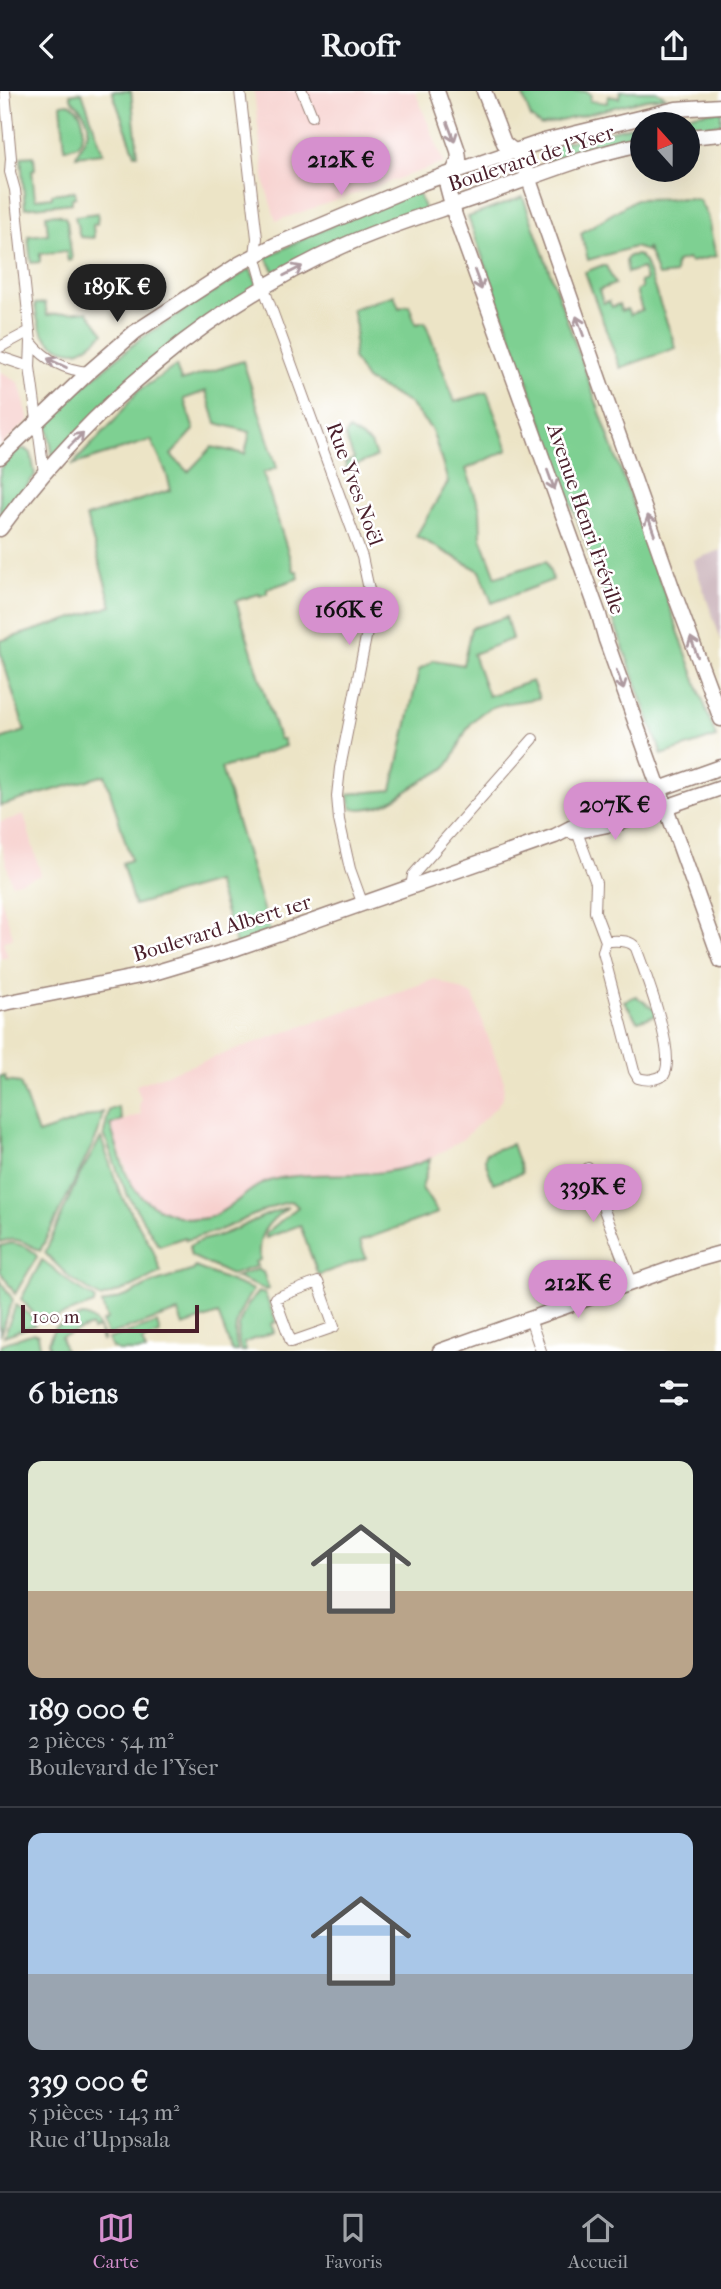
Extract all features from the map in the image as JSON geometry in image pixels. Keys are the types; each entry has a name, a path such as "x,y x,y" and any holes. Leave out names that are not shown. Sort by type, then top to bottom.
{"main road":[{"name":"Avenue Henri Fréville","path":"437,91 458,151 459,159 447,186 452,206 721,961"},
{"path":"484,91 504,143 521,157 721,719"},
{"name":"Boulevard de l'Yser","path":"0,457 135,332 255,255 339,217 452,172 565,135 676,109 721,106"},
{"path":"700,136 721,134"},
{"name":"Boulevard de l'Yser","path":"0,529 44,473 132,383 163,357 265,286 346,244 580,160 630,147"},
{"name":"Boulevard Albert 1er","path":"0,1003 165,970 237,948 555,835 618,804 721,767"},
{"name":"Boulevard Albert 1er","path":"555,835 622,823 721,788"},
{"path":"440,1351 721,1251"}],"street":[{"path":"5,91 11,152 10,172 15,190 30,337 30,367 44,473"},
{"name":"Rue Yves Noël","path":"240,91 257,238 255,255 291,367 362,557 370,594 370,617 340,768 337,796 347,856 363,905"},
{"path":"302,91 312,116"},
{"path":"0,347 30,337"},
{"path":"30,337 46,358 57,365 89,372"},
{"path":"0,357 30,367"},
{"path":"411,887 413,875 533,739"},
{"path":"577,832 596,883 595,912 606,941 603,952 634,1071 638,1078 646,1081 655,1079 666,1072 668,1059 659,1015 641,960 633,943 606,941"},
{"path":"588,1168 632,1283"},
{"path":"318,1282 334,1327 293,1346 275,1298 318,1282"},
{"path":"530,1319 541,1351"}],"shaded area":[{"path":"254,91 415,91 444,163 276,221 265,185"},
{"path":"0,371 19,383 29,420 0,447"},
{"path":"721,550 721,640 693,560"},
{"path":"24,815 41,875 12,884 0,841 0,822"},
{"path":"0,896 13,937 3,942 8,956 0,958"},
{"path":"435,979 473,995 504,1082 503,1097 497,1106 463,1139 430,1159 389,1173 298,1176 255,1186 220,1212 203,1219 187,1218 156,1208 135,1191 110,1125 141,1114 141,1099 136,1085"}],"green space":[{"path":"112,91 131,91 138,154 135,154"},
{"path":"521,91 584,91 591,94 590,101 607,103 608,96 619,98 620,91 656,91 666,97 646,99 541,126 531,118"},
{"path":"82,92 103,153 76,156 87,134 88,122 70,94"},
{"path":"69,103 81,116 83,134 78,145 65,149 61,104"},
{"path":"721,110 721,124 700,127 700,113"},
{"path":"630,126 630,139 550,162 545,147"},
{"path":"34,156 35,169 32,170 35,199 75,191 76,197 72,198 72,203 25,208 21,157"},
{"path":"417,189 425,211 276,274 266,257 339,222"},
{"path":"523,197 716,737 662,755 468,217"},
{"path":"636,199 699,200 707,215 716,256 676,262 675,274 658,276 647,247 647,251 634,247 588,260 581,233"},
{"path":"98,213 97,224 93,225 94,238 80,237 75,216"},
{"path":"58,214 67,221 72,260 68,261 66,251 40,254 40,262 31,263 28,236 48,234 46,215"},
{"path":"635,255 645,262 676,348 620,368 585,272 606,266 615,284 599,290 603,303 609,301 612,307 619,304 621,311 627,309 630,315 642,310 636,291 642,288 640,282 646,280 642,268 627,273 626,260"},
{"path":"250,269 258,285 53,458 47,421 140,339"},
{"path":"394,295 399,308 409,305 416,324 425,322 455,402 487,392 508,450 466,469 480,509 481,537 496,577 546,561 553,580 492,603 480,571 416,536 448,482 432,430 409,403 366,380 353,358 356,327 352,309"},
{"path":"45,303 47,315 87,311 104,333 78,351 56,346 45,337 37,318 35,304"},
{"path":"243,361 277,468 263,473 294,571 297,571 299,578 267,589 267,593 260,596 259,594 236,601 279,739 283,739 285,746 252,757 252,760 221,768 271,936 237,948 216,882 134,905 122,863 131,860 105,775 0,806 0,739 25,731 0,651 0,641 112,606 86,517 171,490 151,440 72,465 115,420 137,392 176,366 181,381","holes":["206,391 216,423 250,432 245,454 212,447 188,472 171,455 194,430 184,399"]},
{"path":"349,430 371,444 376,457 347,469 345,463 354,459 345,436"},
{"path":"18,449 31,453 35,475 0,522 0,469"},
{"path":"506,617 512,639 473,654 488,696 532,681 539,698 507,703 484,711 472,722 451,760 442,770 384,805 352,809 348,794 392,790 419,670 434,660 463,665 471,628"},
{"path":"636,996 655,1010 657,1015 638,1021 624,1001"},
{"path":"0,1076 5,1076 6,1081 20,1083 38,1134 103,1112 98,1134 40,1251 16,1240 0,1242"},
{"path":"118,1107 122,1120 110,1125 130,1181 146,1201 175,1215 196,1219 212,1217 256,1187 274,1179 306,1175 376,1173 412,1166 430,1159 422,1188 438,1213 360,1241 366,1258 318,1275 300,1225 266,1238 266,1233 298,1207 292,1201 220,1230 186,1240 185,1237 159,1246 128,1196 104,1134 109,1110"},
{"path":"101,1138 120,1193 152,1248 161,1272 101,1298 70,1278 45,1253 78,1178"},
{"path":"512,1144 522,1173 493,1183 485,1160 486,1153"},
{"path":"288,1207 265,1229 260,1243 260,1260 255,1262 257,1266 231,1275 191,1256 189,1247 195,1243"},
{"path":"11,1243 22,1245 37,1257 15,1294 0,1271 0,1246"},
{"path":"42,1260 95,1299 94,1304 43,1322 39,1320 21,1299"},
{"path":"195,1267 253,1290 244,1304 236,1327 238,1351 232,1351 218,1314 183,1326 178,1312 107,1335 102,1322 107,1320 102,1304 150,1284 194,1270"},
{"path":"258,1269 263,1272 269,1289 235,1277"},
{"path":"0,1280 13,1300 0,1335"},
{"path":"258,1292 265,1294 276,1322 271,1324 274,1332 244,1343 246,1351 241,1351 238,1334 241,1319"},
{"path":"16,1305 31,1316 35,1325 4,1336"},
{"path":"82,1316 94,1321 99,1328 104,1340 102,1341 98,1328 92,1330 91,1326 61,1337 65,1351 50,1351 48,1342 55,1327"},
{"path":"157,1323 160,1334 142,1341 146,1351 118,1351 112,1348 108,1339"},
{"path":"33,1333 38,1335 41,1351 0,1351 2,1344"}]}
